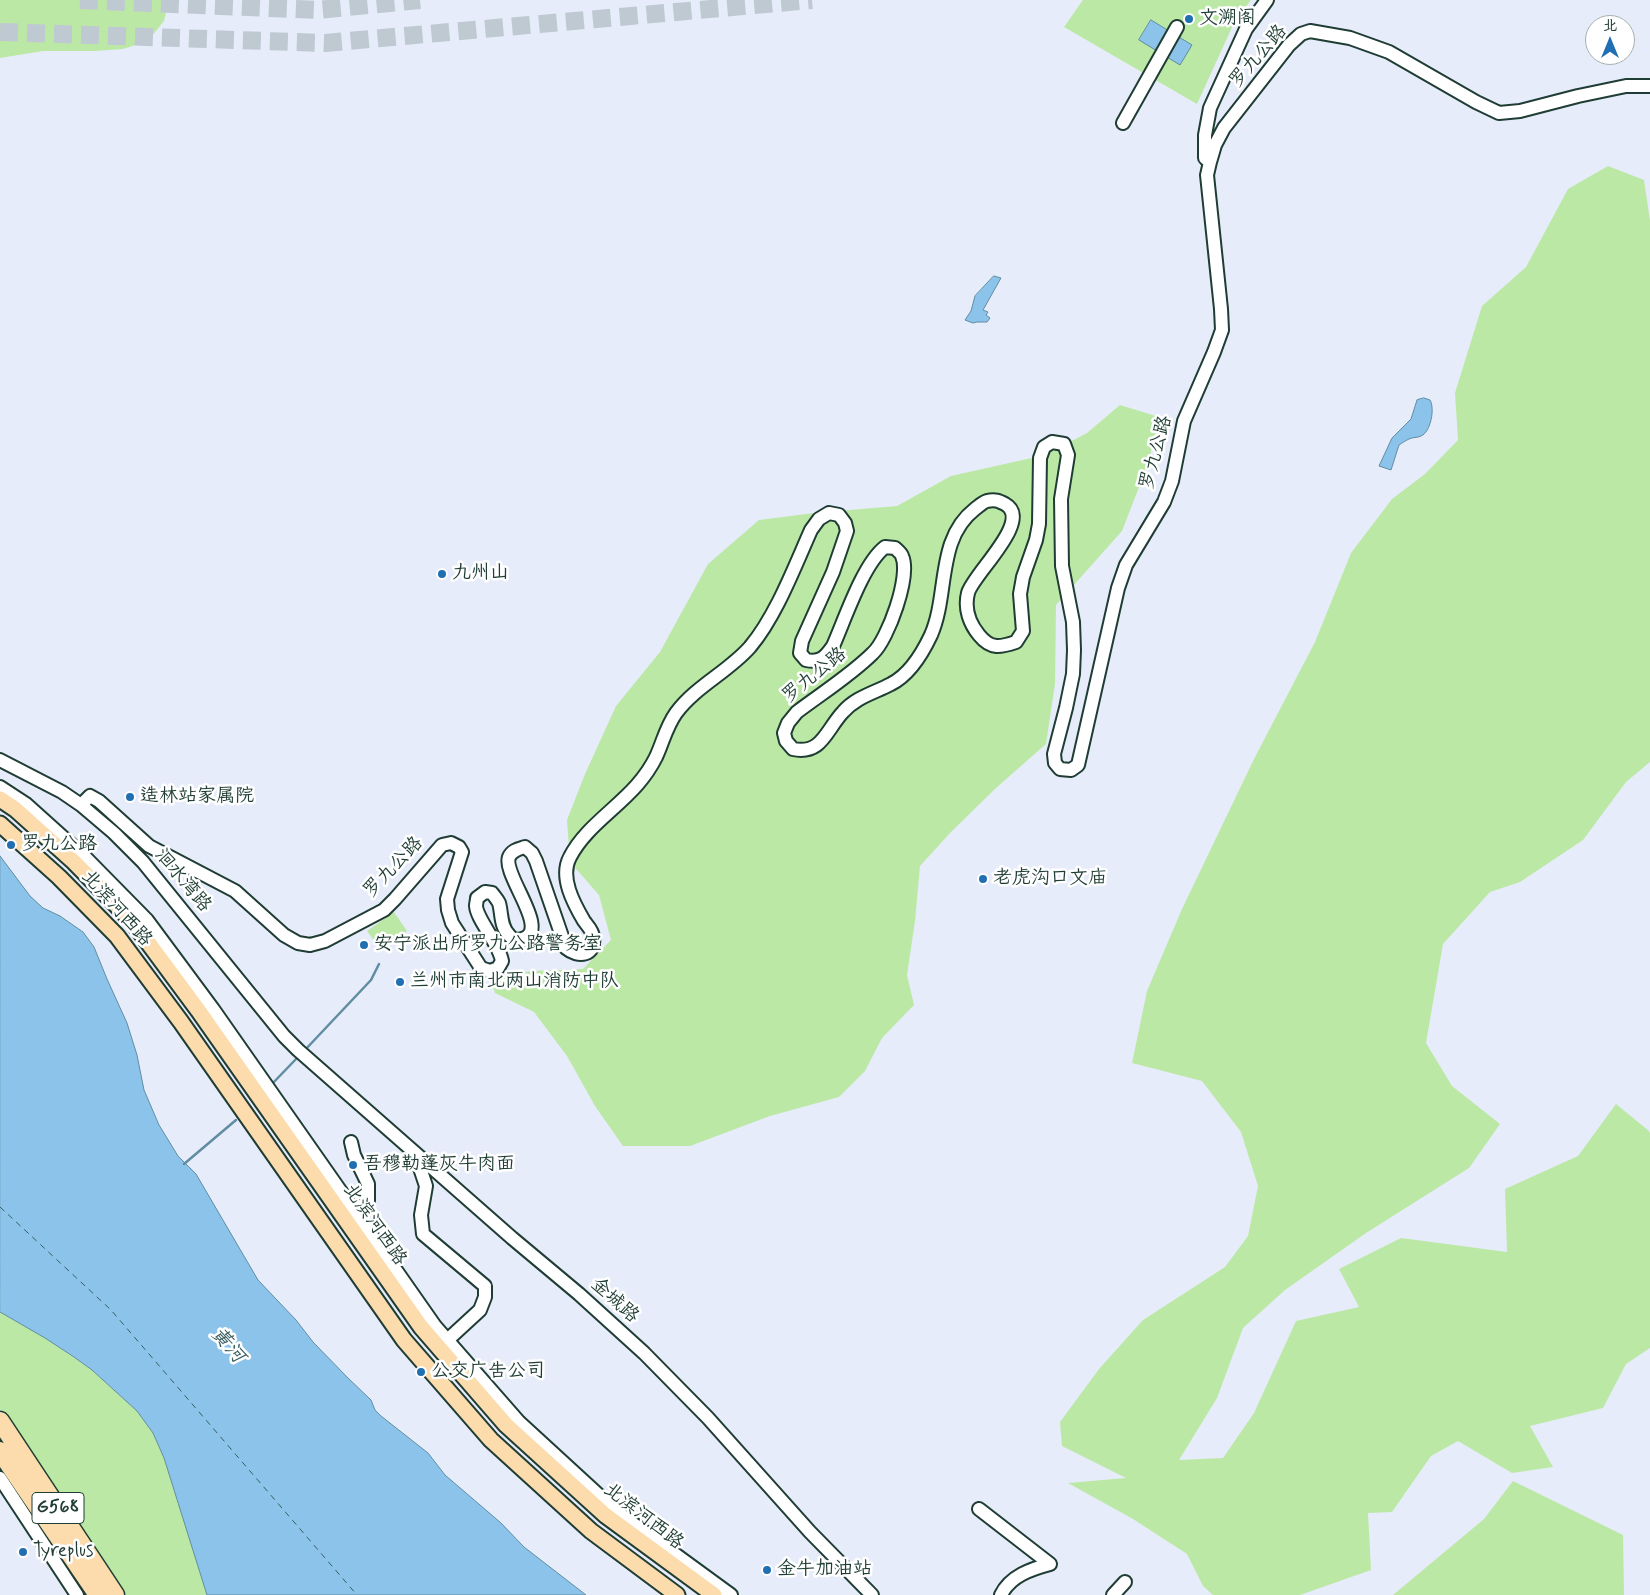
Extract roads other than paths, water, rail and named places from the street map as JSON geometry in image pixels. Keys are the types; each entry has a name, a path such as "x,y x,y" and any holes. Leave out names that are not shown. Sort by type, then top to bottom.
{"highway":[{"name":"G568","path":"0,1422 115,1595"},
{"name":"G568","path":"0,1451 98,1595"}],"main road":[{"name":"北滨河西路","path":"0,798 74,862 133,922 198,1010 421,1327 443,1344 506,1425 598,1508 714,1595"},
{"name":"北滨河西路","path":"0,824 59,877 117,936 181,1022 404,1340 443,1386 491,1440 591,1531 677,1595"}],"street":[{"path":"1210,162 1205,158 1204,134 1210,108 1246,29 1268,0"},
{"path":"1123,123 1176,29"},
{"name":"罗九公路","path":"81,805 90,796 99,801 149,846 234,890 284,935 298,943 310,945 325,941 384,910 442,845 451,843 459,847 462,852 447,899 448,910 452,923 481,968 490,971 498,968 502,961 500,951 476,907 477,898 485,892 492,893 498,902 503,925 508,934 514,939 522,940 529,936 532,929 531,918 509,868 509,857 516,849 525,847 532,853 536,861 566,948 573,954 580,955 589,952 593,945 593,935 573,903 568,890 568,860 575,846 642,778 656,757 667,727 678,711 748,649 764,630 811,530 819,519 829,513 839,516 845,524 847,531 833,572 802,641 800,653 806,660 816,662 825,657 833,646 868,567 877,553 885,547 895,548 903,557 904,569 902,589 892,620 875,652 797,712 788,724 784,733 786,741 793,749 802,751 812,749 822,740 842,712 854,701 894,683 906,673 930,636 935,623 940,603 945,564 953,539 962,523 972,512 985,501 996,499 1009,506 1013,517 1012,527 968,593 967,611 973,628 982,639 992,646 1002,646 1016,642 1022,631 1020,594 1022,577 1036,540 1039,524 1040,458 1044,448 1052,442 1064,444 1068,455 1061,499 1060,527 1062,566 1072,622 1074,650 1066,708 1054,754 1055,763 1060,769 1071,770 1078,765 1118,588 1126,565 1164,502 1172,481 1184,421 1222,330 1207,176 1215,145 1224,128 1289,45 1301,34 1310,31 1350,38 1389,52 1476,102 1499,113 1520,112 1578,96 1626,86 1650,86"},
{"name":"洄水湾路","path":"0,760 62,792 114,832 142,862 284,1036 308,1058"},
{"path":"0,786 26,804 86,858 147,920 213,1009 435,1326 443,1344 519,1422 616,1510 731,1595"},
{"name":"金城路","path":"308,1058 644,1353 708,1418 810,1532 869,1594"},
{"path":"351,1142 354,1155 368,1184 368,1201 355,1212"},
{"path":"415,1152 426,1186 421,1215 423,1234 485,1286 485,1297 480,1310 443,1344"},
{"path":"0,1478 77,1595"},
{"path":"979,1509 1050,1564 1032,1569 1018,1576 1003,1590 1001,1595"},
{"path":"1113,1595 1125,1582"}],"water":[{"path":"1151,20 1192,45 1180,65 1139,40"},
{"path":"994,276 1001,278 983,310 988,312 986,315 990,318 987,322 973,323 965,320 971,311 975,296"},
{"path":"1424,398 1430,400 1432,408 1430,425 1427,430 1421,436 1410,438 1399,445 1391,470 1379,466 1392,438 1411,419 1417,400"},
{"name":"黄河","path":"0,856 30,896 43,908 60,916 83,932 94,947 127,1023 137,1055 144,1090 159,1125 178,1156 196,1174 258,1280 296,1320 313,1342 371,1400 375,1410 381,1416 428,1453 445,1475 501,1523 524,1547 586,1595 207,1595 164,1458 153,1433 137,1411 92,1370 45,1338 0,1312"}],"waterway":[{"path":"304,1051 371,980 379,964"},
{"path":"271,1085 298,1057"},
{"path":"184,1164 236,1120"}],"tunnel":[{"path":"80,0 317,10 420,0"},
{"path":"0,32 325,43 812,0"}],"place":[{"name":"文溯阁","path":"1189,19"},
{"name":"九州山","path":"442,574"},
{"name":"造林站家属院","path":"130,797"},
{"name":"罗九公路","path":"11,845"},
{"name":"老虎沟口文庙","path":"983,879"},
{"name":"安宁派出所罗九公路警务室","path":"364,945"},
{"name":"兰州市南北两山消防中队","path":"400,982"},
{"name":"吾穆勒蓬灰牛肉面","path":"353,1165"},
{"name":"公交广告公司","path":"421,1372"},
{"name":"Tyreplus","path":"23,1552"},
{"name":"金牛加油站","path":"767,1570"}]}
